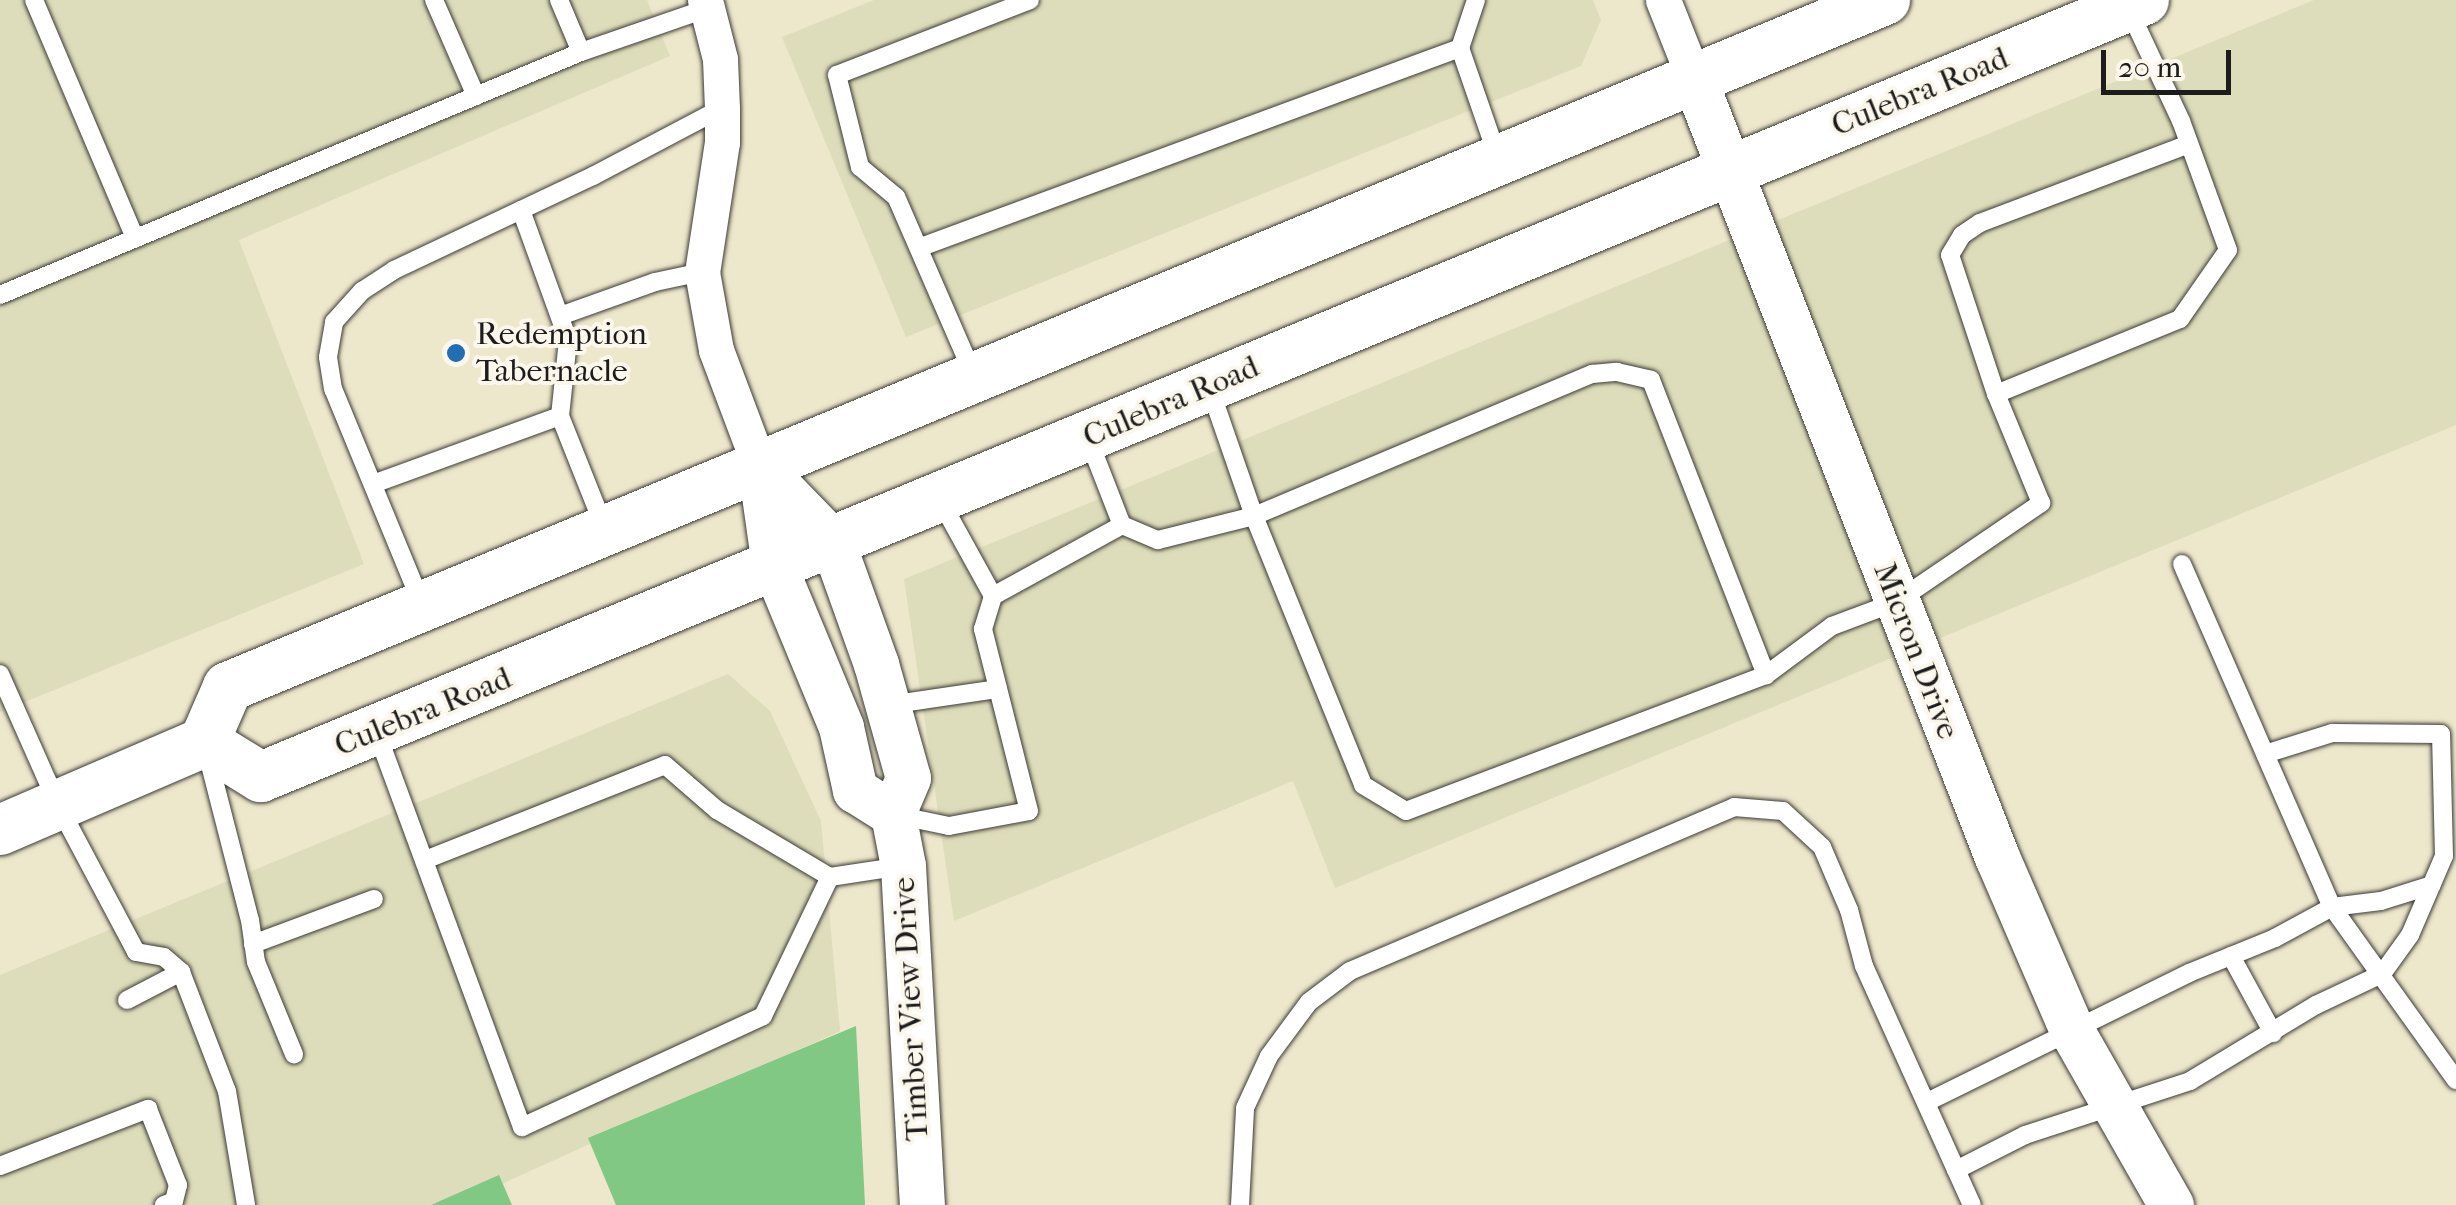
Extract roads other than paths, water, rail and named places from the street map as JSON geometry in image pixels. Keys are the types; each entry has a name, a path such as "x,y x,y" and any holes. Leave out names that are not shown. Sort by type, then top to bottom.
{"main road":[{"path":"0,830 204,742 228,687 1695,81 1877,1"},
{"name":"Culebra Road","path":"204,742 261,778 2136,3"}],"street":[{"path":"1663,0 1695,81"},
{"name":"Timber View Drive","path":"706,4 720,59 722,108 722,142 702,272 716,350 760,467 774,565 841,727 855,790 893,814"},
{"name":"Micron Drive","path":"1695,81 1997,857 2073,1033 2171,1205"},
{"name":"Timber View Drive","path":"760,467 832,541 888,705 908,778 893,814 903,866 922,1205"}],"lane":[{"path":"34,0 135,238"},
{"path":"434,0 476,96"},
{"path":"559,0 581,52"},
{"path":"974,376 921,246 896,197 860,168 837,75 1030,0"},
{"path":"1476,0 1460,48 1499,160"},
{"path":"1996,394 2180,319 2228,250 2136,3"},
{"path":"0,294 581,52 706,4"},
{"path":"921,246 1460,48"},
{"path":"423,607 333,389 328,357 334,322 362,291 394,270 722,108"},
{"path":"1209,386 1254,516 1363,786 1406,812 1766,676 1832,626 1896,602 2041,502 1996,394 1950,255 1962,235 1980,223 2189,144"},
{"path":"521,210 568,340 560,416 606,530"},
{"path":"560,316 655,282 702,272"},
{"path":"1088,437 1122,525 1158,540 1254,516 1592,374 1618,372 1651,380 1766,676"},
{"path":"373,484 560,416"},
{"path":"939,500 993,596"},
{"path":"893,814 949,826 1029,810 983,629 993,596 1122,525"},
{"path":"2182,564 2332,907 2456,1080"},
{"path":"0,674 58,805 136,952 164,957 180,972 227,1090 246,1205"},
{"path":"888,705 998,689"},
{"path":"376,732 522,1128 763,1016 830,877"},
{"path":"1956,1170 2025,1135 2190,1081 2316,1005 2382,974 2410,935 2444,856 2441,734 2332,734 2265,754"},
{"path":"204,742 256,962 294,1054"},
{"path":"425,860 665,765 717,810 830,877 903,866"},
{"path":"1240,1205 1244,1108 1270,1056 1309,1002 1350,971 1734,807 1783,811 1822,846 1850,910 1864,966 1972,1205"},
{"path":"1927,1102 2332,907 2381,901 2432,885"},
{"path":"253,944 374,900"},
{"path":"2230,956 2273,1033"},
{"path":"127,1000 180,972"},
{"path":"0,1166 148,1108 178,1185 174,1201 164,1205"}],"place":[{"name":"Redemption Tabernacle","path":"456,353"}]}
